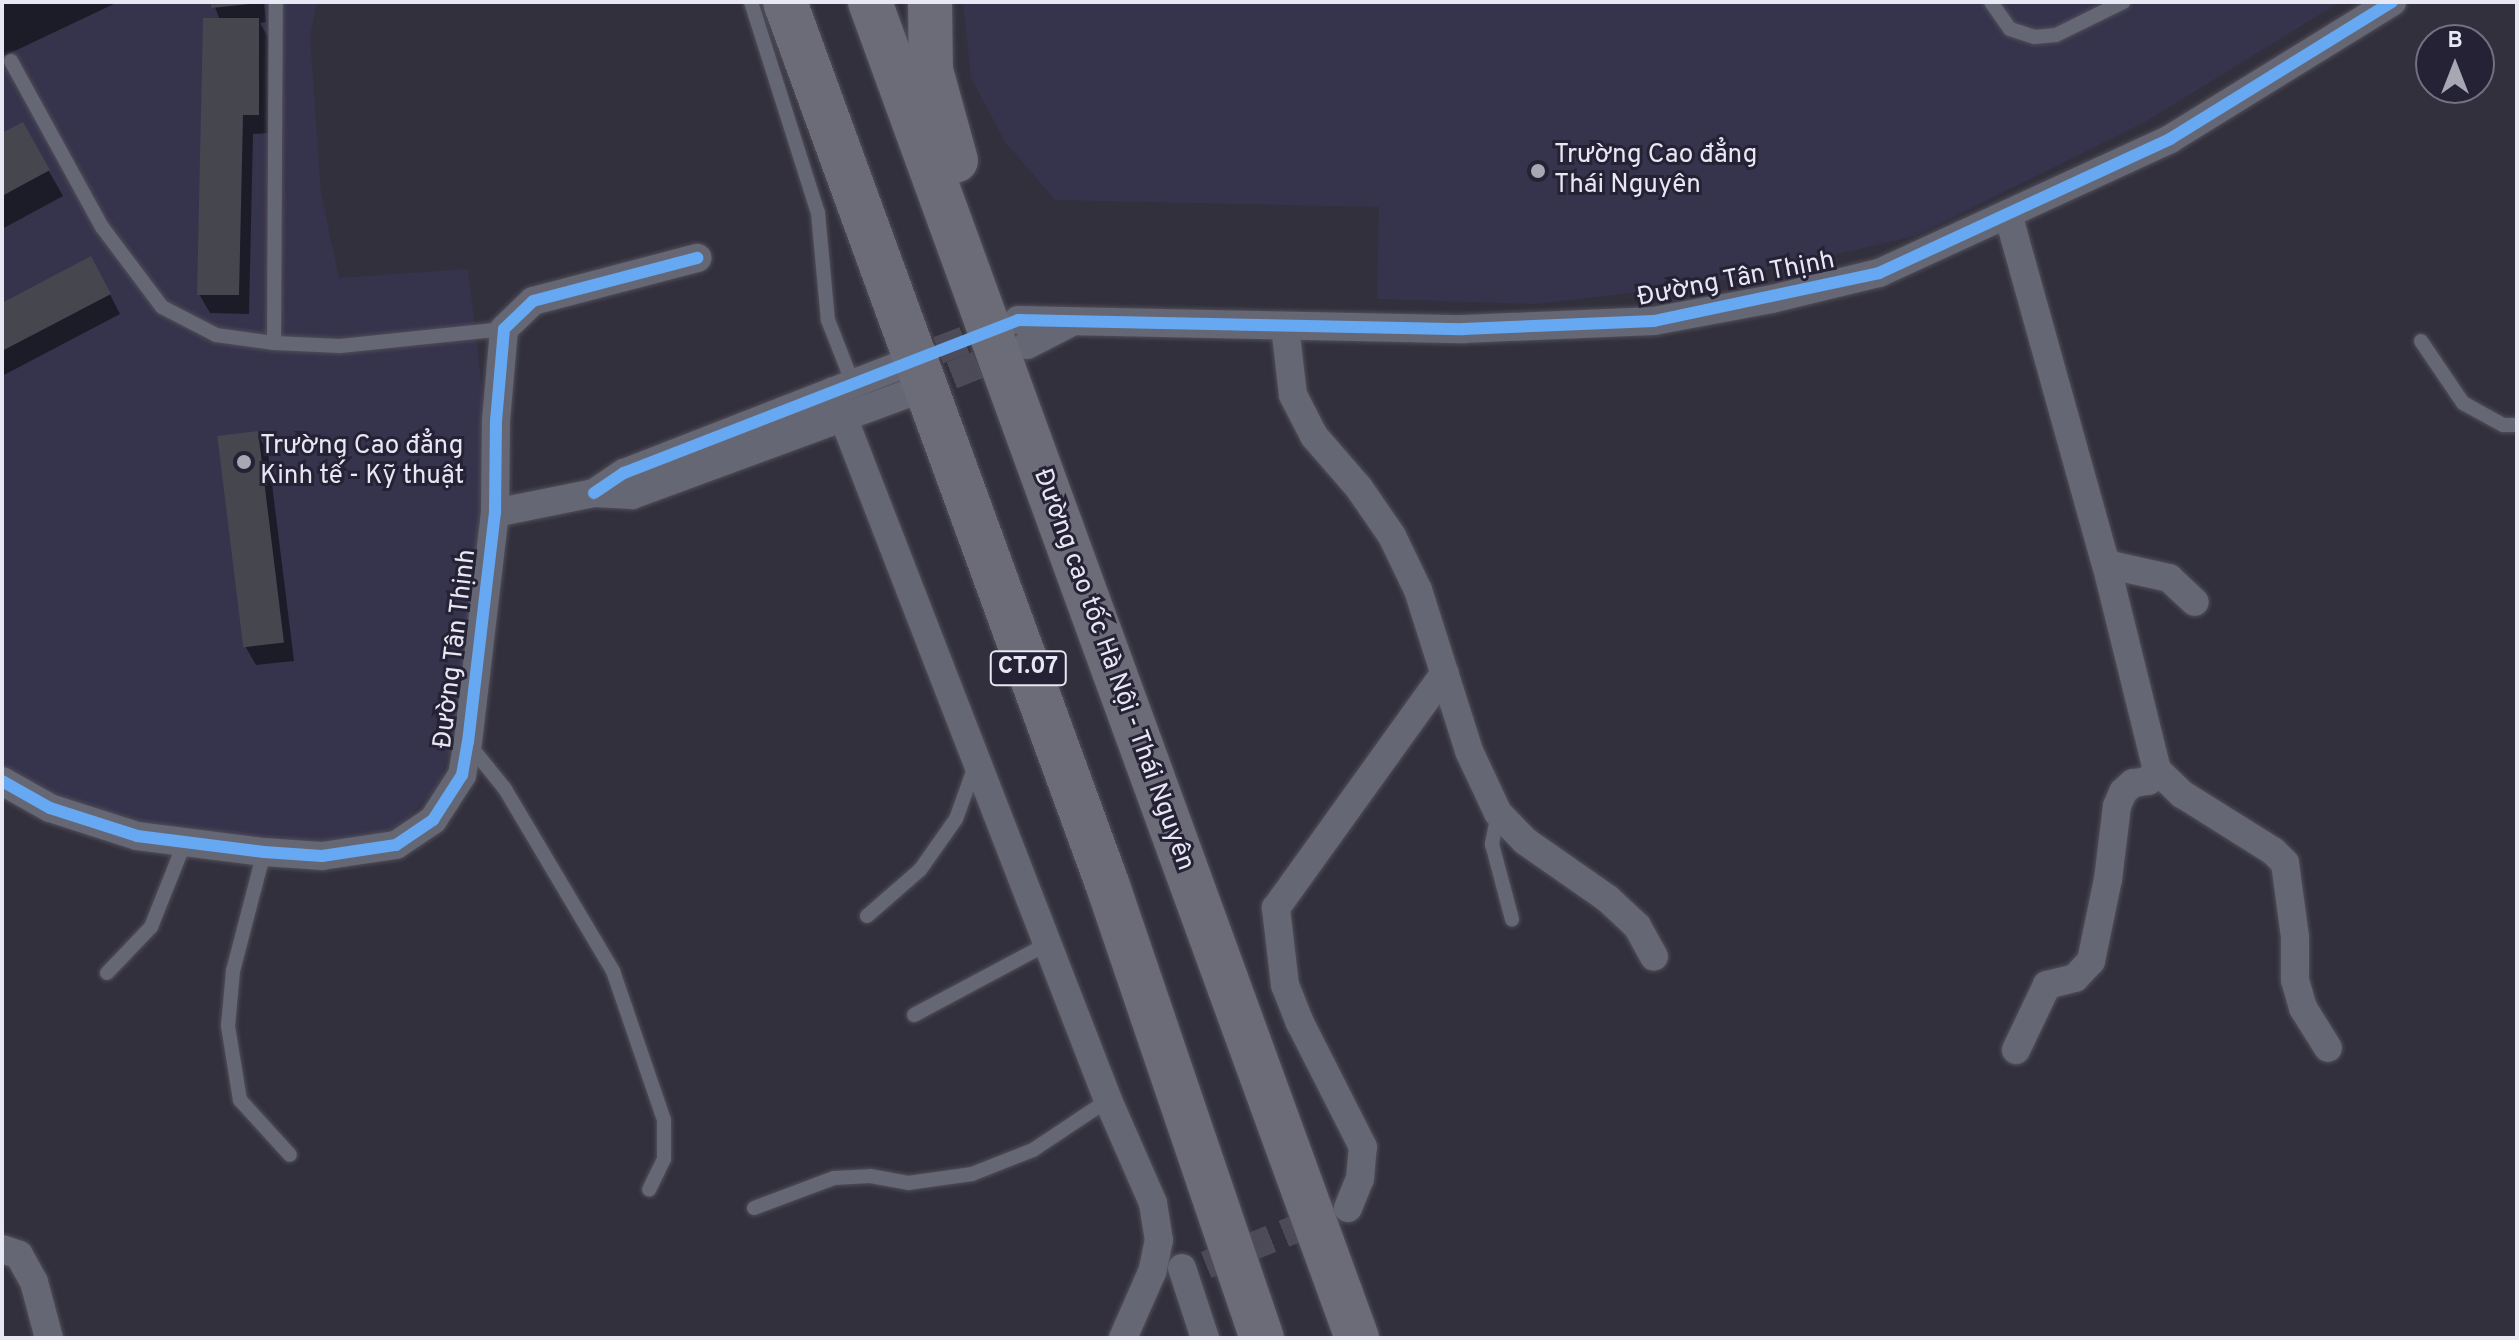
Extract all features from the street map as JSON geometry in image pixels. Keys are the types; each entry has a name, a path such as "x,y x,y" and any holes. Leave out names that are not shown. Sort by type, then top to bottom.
{"highway":[{"name":"CT.07","path":"785,2 1109,889 1262,1338"},
{"name":"Đường cao tốc Hà Nội - Thái Nguyên","path":"870,2 1357,1338"},
{"path":"930,2 931,70 966,196 1085,522 1183,863"}],"street":[{"name":"Đường Tân Thịnh","path":"1023,332 1072,321 1463,329 1654,321 1879,273 2170,139 2392,2"},
{"path":"2008,214 2106,564 2157,770 2182,794 2273,851 2285,863 2295,937 2295,980 2303,1008 2328,1048"},
{"path":"504,329 533,301 697,258"},
{"path":"1285,326 1293,395 1314,436 1359,488 1392,536 1418,590 1469,751 1498,813 1525,841 1608,899 1637,926 1654,957"},
{"name":"Đường Tân Thịnh","path":"2,781 50,808 137,836 264,852 322,856 396,845 433,820 462,775 468,742 495,513 496,421 504,329"},
{"path":"594,493 624,473 899,366"},
{"path":"843,388 843,419 1108,1100 1153,1203 1159,1240 1152,1272 1123,1338"},
{"path":"495,513 594,493 632,495 909,393"},
{"path":"2106,564 2169,578 2195,602"},
{"path":"1348,1208 1360,1179 1363,1147 1300,1023 1285,985 1276,908 1445,673"},
{"path":"2016,1050 2047,985 2075,978 2091,961 2108,879 2117,806 2123,792 2133,783 2148,781 2157,770"},
{"path":"2,1249 19,1255 34,1282 49,1338"},
{"path":"1152,1272 1194,1266 1205,1338"}],"lane":[{"path":"274,343 276,2"},
{"path":"751,2 818,213 828,320 843,388"},
{"path":"1991,2 2010,29 2034,37 2056,35 2123,2"},
{"path":"11,61 102,227 162,307 216,335 274,343 340,346 504,329"},
{"path":"2421,341 2463,403 2503,425 2517,425"},
{"path":"468,742 505,789 613,971 664,1120 664,1159 649,1190"},
{"path":"867,916 920,870 938,845 956,819 977,762"},
{"path":"1498,813 1492,844 1512,919"},
{"path":"107,973 151,927 184,844"},
{"path":"264,852 233,971 228,1026 240,1100 290,1155"},
{"path":"914,1015 1047,944"},
{"path":"754,1208 834,1178 870,1176 908,1183 972,1174 1033,1150 1108,1100"}],"shaded area":[{"name":"Trường Cao đẳng Kinh tế - Kỹ thuật","path":"2,2 317,2 310,35 321,193 339,278 468,269 486,422 485,502 460,723 437,788 399,826 352,844 289,844 130,824 25,782 2,768"},
{"name":"Trường Cao đẳng Thái Nguyên","path":"963,2 2340,2 2145,122 1916,236 1706,284 1536,304 1377,299 1379,207 1055,200 1005,142 971,78"}],"building":[{"path":"211,2 250,2 250,4 211,8"},
{"path":"203,18 259,18 259,115 243,115 239,295 197,295"},
{"path":"23,122 50,170 2,196 2,133"},
{"path":"91,256 111,294 2,351 2,303"},
{"path":"258,431 284,642 243,647 217,436"}],"tunnel":[{"path":"899,365 1003,326"},
{"path":"913,391 1012,351"},
{"path":"1206,1265 1328,1216"}],"cycle path":[{"path":"594,493 624,473 1018,320 1463,329 1654,321 1879,273 2170,139 2392,2"},
{"path":"2,781 50,808 137,836 264,852 322,856 396,845 433,820 462,775 468,742 495,513 496,421 504,329 533,301 697,258"}],"place":[{"name":"Trường Cao đẳng Thái Nguyên","path":"1538,171"},
{"name":"Trường Cao đẳng Kinh tế - Kỹ thuật","path":"244,462"}]}
